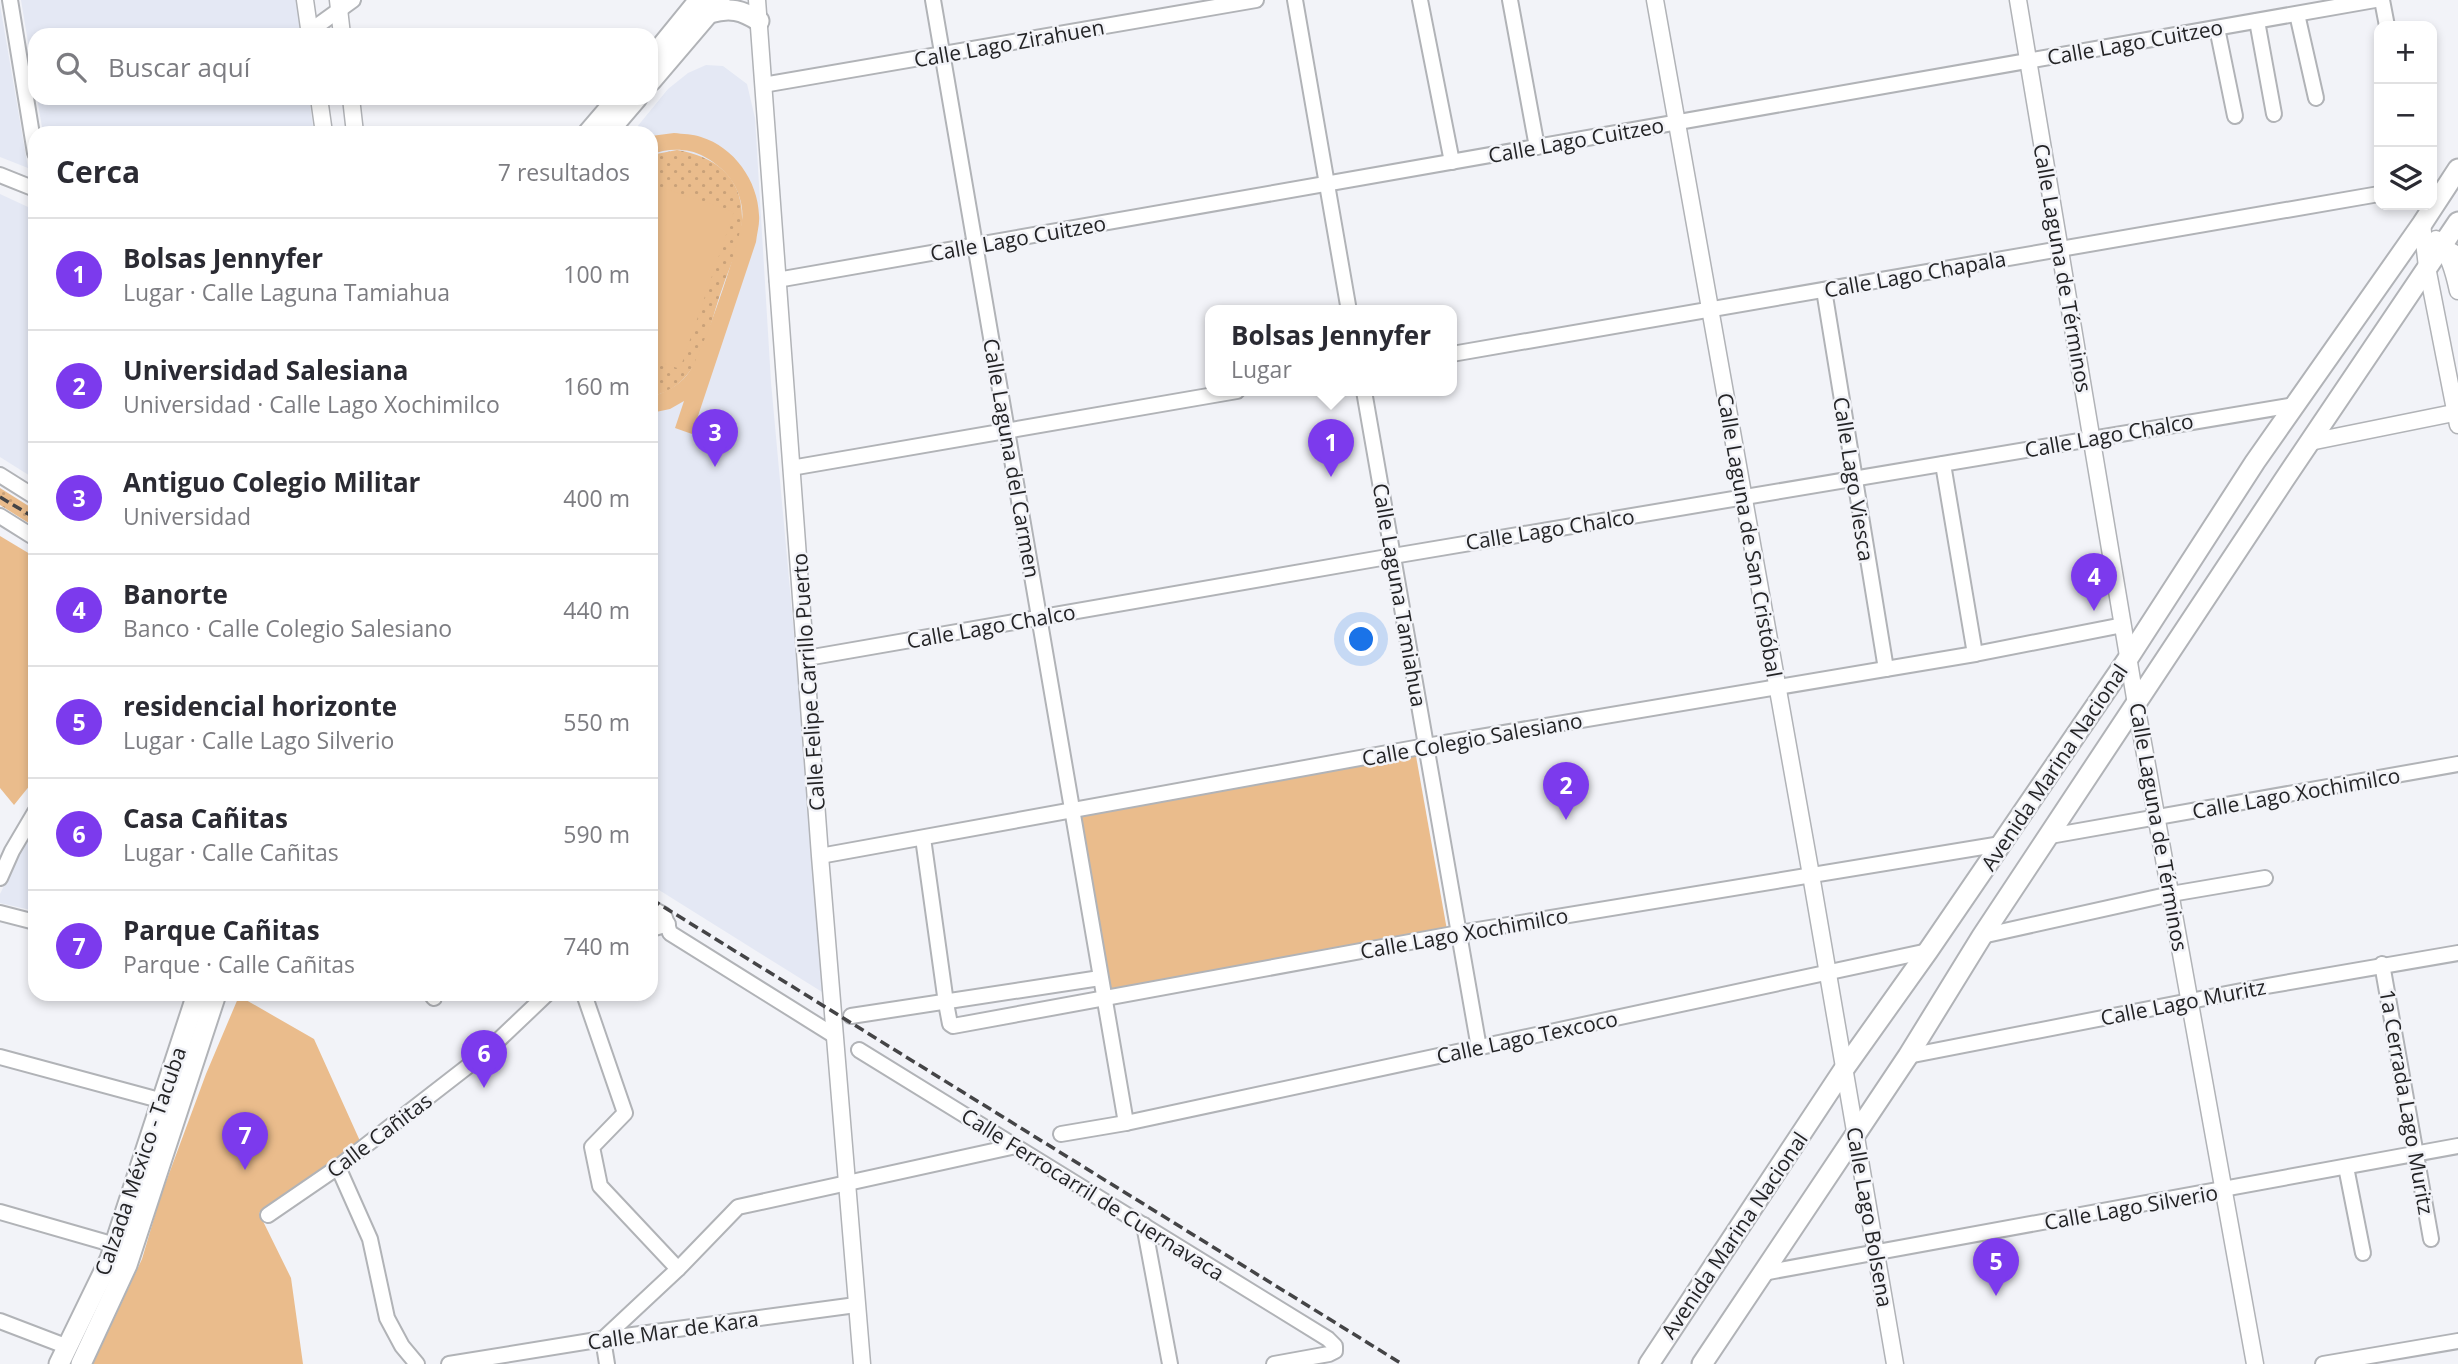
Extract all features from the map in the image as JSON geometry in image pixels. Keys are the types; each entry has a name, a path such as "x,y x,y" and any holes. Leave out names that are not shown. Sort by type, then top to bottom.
{"main road":[{"path":"710,4 746,12 759,21"},
{"path":"658,52 710,4"},
{"path":"658,72 710,4"},
{"path":"594,126 612,105"},
{"path":"613,126 631,105"},
{"name":"Avenida Marina Nacional","path":"1649,1364 1844,1069 2129,657 2420,214 2458,169"},
{"name":"Avenida Marina Nacional","path":"1702,1364 1908,1056 1982,936 2427,267 2450,250 2458,222"},
{"path":"2255,462 2284,480"},
{"name":"Calzada México - Tacuba","path":"64,1355 104,1274 115,1245 195,1001"},
{"name":"Calzada México - Tacuba","path":"80,1364 127,1265 214,1001"}],"street":[{"path":"10,0 31,126"},
{"path":"305,0 309,28"},
{"path":"315,28 339,5 353,0"},
{"name":"Calle Felipe Carrillo Puerto","path":"757,0 820,856 862,1364"},
{"name":"Calle Laguna del Carmen","path":"933,0 1126,1123"},
{"name":"Calle Lago Zirahuen","path":"763,85 1256,0"},
{"path":"1295,0 1348,305"},
{"path":"1420,0 1452,162"},
{"path":"1510,0 1537,147"},
{"name":"Calle Laguna de San Cristóbal","path":"1655,0 1844,1069"},
{"name":"Calle Laguna de Términos","path":"2018,0 2136,704 2255,1364"},
{"name":"Calle Lago Cuitzeo","path":"777,280 2375,0"},
{"path":"2382,0 2386,21"},
{"path":"339,5 341,28"},
{"path":"2297,14 2316,98"},
{"path":"2257,21 2274,114"},
{"path":"2217,28 2235,116"},
{"path":"320,105 323,126"},
{"path":"352,105 354,126"},
{"path":"0,175 28,186"},
{"name":"Calle Lago Chapala","path":"1457,353 2374,195"},
{"path":"2420,214 2450,250 2456,269 2458,291"},
{"path":"2310,442 2457,416 2427,267 2420,214"},
{"name":"Calle Lago Viesca","path":"1824,290 1886,669"},
{"path":"791,468 1208,396"},
{"name":"Calle Laguna Tamiahua","path":"1365,396 1479,1048"},
{"name":"Calle Lago Chalco","path":"807,658 1393,556 2294,405"},
{"path":"1943,464 1975,654"},
{"path":"0,475 28,493"},
{"path":"0,516 28,534"},
{"name":"Calle Colegio Salesiano","path":"820,856 1426,746 1975,654 2123,625"},
{"name":"Calle Lago Xochimilco","path":"2050,836 2458,764"},
{"path":"0,878 28,824"},
{"path":"923,838 946,1003"},
{"name":"Calle Lago Xochimilco","path":"946,1003 950,1024 953,1026 1459,933 2001,844"},
{"path":"1982,936 2171,894 2265,878"},
{"path":"658,912 664,915 670,933 835,1036"},
{"path":"0,913 28,920"},
{"path":"658,927 668,923"},
{"name":"Calle Lago Texcoco","path":"1061,1134 1126,1123 1928,951"},
{"name":"Calle Lago Muritz","path":"1908,1056 2382,964 2457,958"},
{"name":"1a Cerrada Lago Muritz","path":"2382,964 2431,1239"},
{"path":"851,1016 1100,978"},
{"name":"Calle Cañitas","path":"268,1214 338,1167 485,1053 540,1001"},
{"path":"586,1001 625,1113 592,1147 600,1186 678,1269"},
{"name":"Calle Ferrocarril de Cuernavaca","path":"859,1050 1328,1339 1335,1346 1335,1351 1329,1354 1274,1364"},
{"path":"0,1057 163,1101"},
{"name":"Calle Lago Bolsena","path":"1844,1069 1895,1364"},
{"path":"607,1364 603,1339 738,1208 1016,1146"},
{"name":"Calle Lago Silverio","path":"1763,1273 2458,1146"},
{"path":"338,1167 370,1239 387,1318 402,1346 416,1364"},
{"path":"2347,1167 2362,1253"},
{"path":"0,1212 115,1245"},
{"path":"1144,1225 1170,1364"},
{"name":"Calle Mar de Kara","path":"449,1364 603,1339 856,1305"},
{"path":"0,1321 64,1355"},
{"path":"2323,1364 2458,1340"}],"shaded area":[{"path":"21,0 296,0 300,28 28,28 28,42"},
{"path":"0,5 28,168 0,157"},
{"path":"706,65 723,66 747,84 755,118 771,382 827,995 658,889 658,126 638,126 655,105 658,105 668,89 688,73"},
{"path":"38,105 310,105 313,126 42,126"},
{"path":"674,133 701,137 724,149 742,167 758,202 756,242 692,434 675,428 684,401 670,409 658,412 658,394 679,383 687,375 701,348 740,233 741,201 726,173 697,153 684,150 658,153 658,135"},
{"path":"677,150 690,153 703,157 723,170 737,190 741,203 742,226 735,254 698,358 682,381 658,394 658,154"},
{"path":"658,186 734,212 680,369 658,361"},
{"path":"0,194 28,207 28,475 0,457"},
{"path":"0,488 28,506 28,523 0,505"},
{"path":"0,536 28,553 28,788 14,805 0,788"},
{"path":"1416,756 1447,930 1108,989 1078,815"},
{"path":"28,836 28,909 0,903 0,894"},
{"path":"237,1001 248,1001 314,1039 360,1141 259,1213 291,1278 303,1364 93,1364 142,1259 160,1198 206,1074"}],"railway":[{"path":"0,497 28,514"},
{"path":"658,903 1402,1364"}],"place":[{"name":"Antiguo Colegio Militar","path":"715,467"},
{"name":"Bolsas Jennyfer","path":"1331,477"},
{"name":"Banorte","path":"2094,611"},
{"name":"Universidad Salesiana","path":"1566,820"},
{"name":"Casa Cañitas","path":"484,1088"},
{"name":"Parque Cañitas","path":"245,1170"},
{"name":"residencial horizonte","path":"1996,1296"}]}
